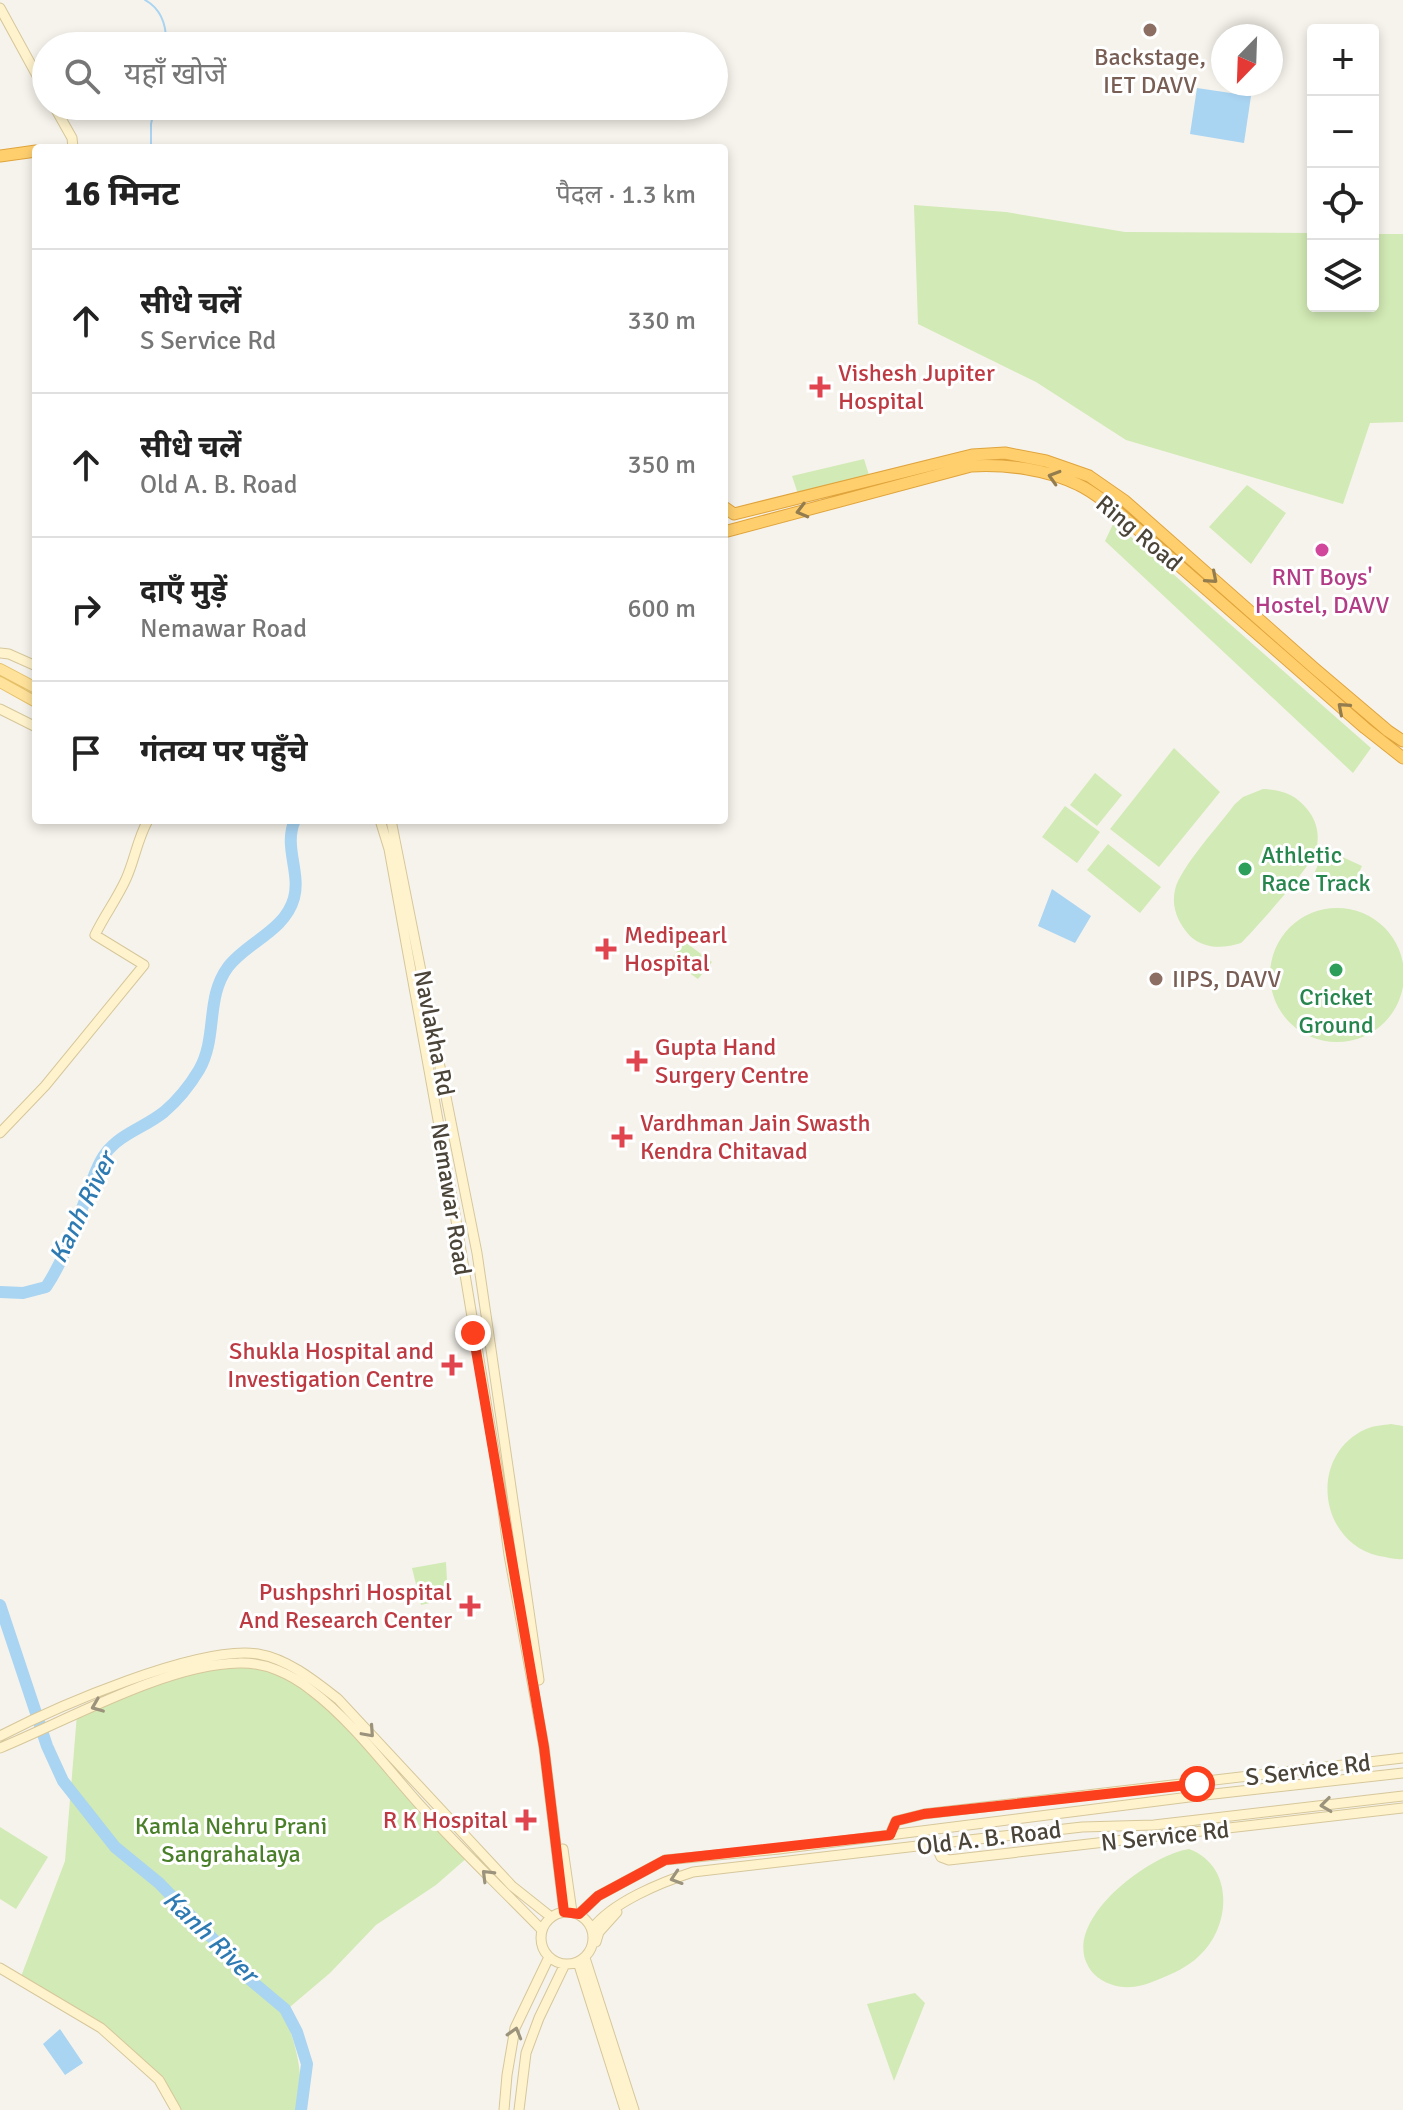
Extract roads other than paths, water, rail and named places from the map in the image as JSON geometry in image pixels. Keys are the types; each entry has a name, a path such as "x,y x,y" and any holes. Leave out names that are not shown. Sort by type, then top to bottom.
{"highway":[{"path":"0,159 32,152"},
{"path":"0,159 32,159"},
{"name":"Ring Road","path":"728,513 972,455 1005,453 1046,461 1089,476 1125,501 1377,722 1403,741"},
{"name":"Ring Road","path":"728,531 971,466 1026,469 1078,484 1111,506 1403,758"}],"main road":[{"path":"0,8 32,66"},
{"path":"62,120 73,144"},
{"path":"0,653 32,664"},
{"path":"0,669 32,698"},
{"path":"0,682 32,687"},
{"path":"0,709 32,725"},
{"path":"0,1133 45,1086 144,965 95,935 126,879 135,858 135,846 146,824"},
{"name":"Nemawar Road","path":"381,824 389,849 455,1214 509,1555 572,1909"},
{"name":"Navlakha Rd","path":"392,824 477,1253 572,1909"},
{"path":"0,1736 146,1676 236,1654 271,1657 313,1679 338,1699 512,1886 547,1914 542,1930 537,1982"},
{"path":"0,1748 149,1684 188,1671 235,1663 253,1663 276,1669 311,1689 338,1714 468,1857 542,1930"},
{"name":"S Service Rd","path":"890,1835 896,1821 924,1814 1403,1758"},
{"name":"Old A. B. Road","path":"547,1914 572,1909 665,1860 1403,1773"},
{"name":"Old A. B. Road","path":"592,1929 599,1920 664,1881 693,1872 1082,1827 1154,1825 1403,1796"},
{"name":"N Service Rd","path":"935,1844 941,1857 949,1860 1403,1808"},
{"path":"625,1904 599,1932 590,1963 634,2110"},
{"path":"542,1944 549,1957 565,1964 581,1960 593,1945 592,1929 572,1909"},
{"path":"504,2110 515,2028 549,1957"},
{"path":"581,1960 595,1988"},
{"path":"581,1960 582,1974 625,2110"},
{"path":"519,2110 526,2053 565,1964"},
{"path":"0,1968 101,2028 159,2080 176,2110"},
{"path":"560,1975 582,1974"}],"water":[{"path":"1197,88 1211,90 1211,96 1251,96 1244,143 1190,134"},
{"path":"1052,889 1091,916 1075,943 1038,926"},
{"path":"60,2029 83,2063 65,2075 43,2044"}],"waterway":[{"path":"145,0 156,9 166,32"},
{"path":"151,144 152,120"},
{"name":"Kanh River","path":"0,1292 23,1293 46,1287 73,1233 105,1154 118,1141 169,1108 199,1070 205,1057 221,979 236,958 283,919 294,898 296,888 291,849 294,824"},
{"name":"Kanh River","path":"0,1605 47,1746 63,1781 115,1847 159,1883 242,1973 285,2009 297,2032 307,2064 301,2110"}],"place":[{"name":"Backstage, IET DAVV","path":"1150,30"},
{"name":"Vishesh Jupiter Hospital","path":"820,387"},
{"name":"RNT Boys' Hostel, DAVV","path":"1322,550"},
{"name":"Athletic Race Track","path":"1245,869"},
{"name":"Medipearl Hospital","path":"606,949"},
{"name":"Cricket Ground","path":"1336,970"},
{"name":"IIPS, DAVV","path":"1156,979"},
{"name":"Gupta Hand Surgery Centre","path":"637,1061"},
{"name":"Vardhman Jain Swasth Kendra Chitavad","path":"622,1137"},
{"name":"Shukla Hospital and Investigation Centre","path":"452,1365"},
{"name":"Pushpshri Hospital And Research Center","path":"470,1606"},
{"name":"R K Hospital","path":"526,1820"}],"park label":[{"name":"Kamla Nehru Prani Sangrahalaya","path":"231,1840"}]}
